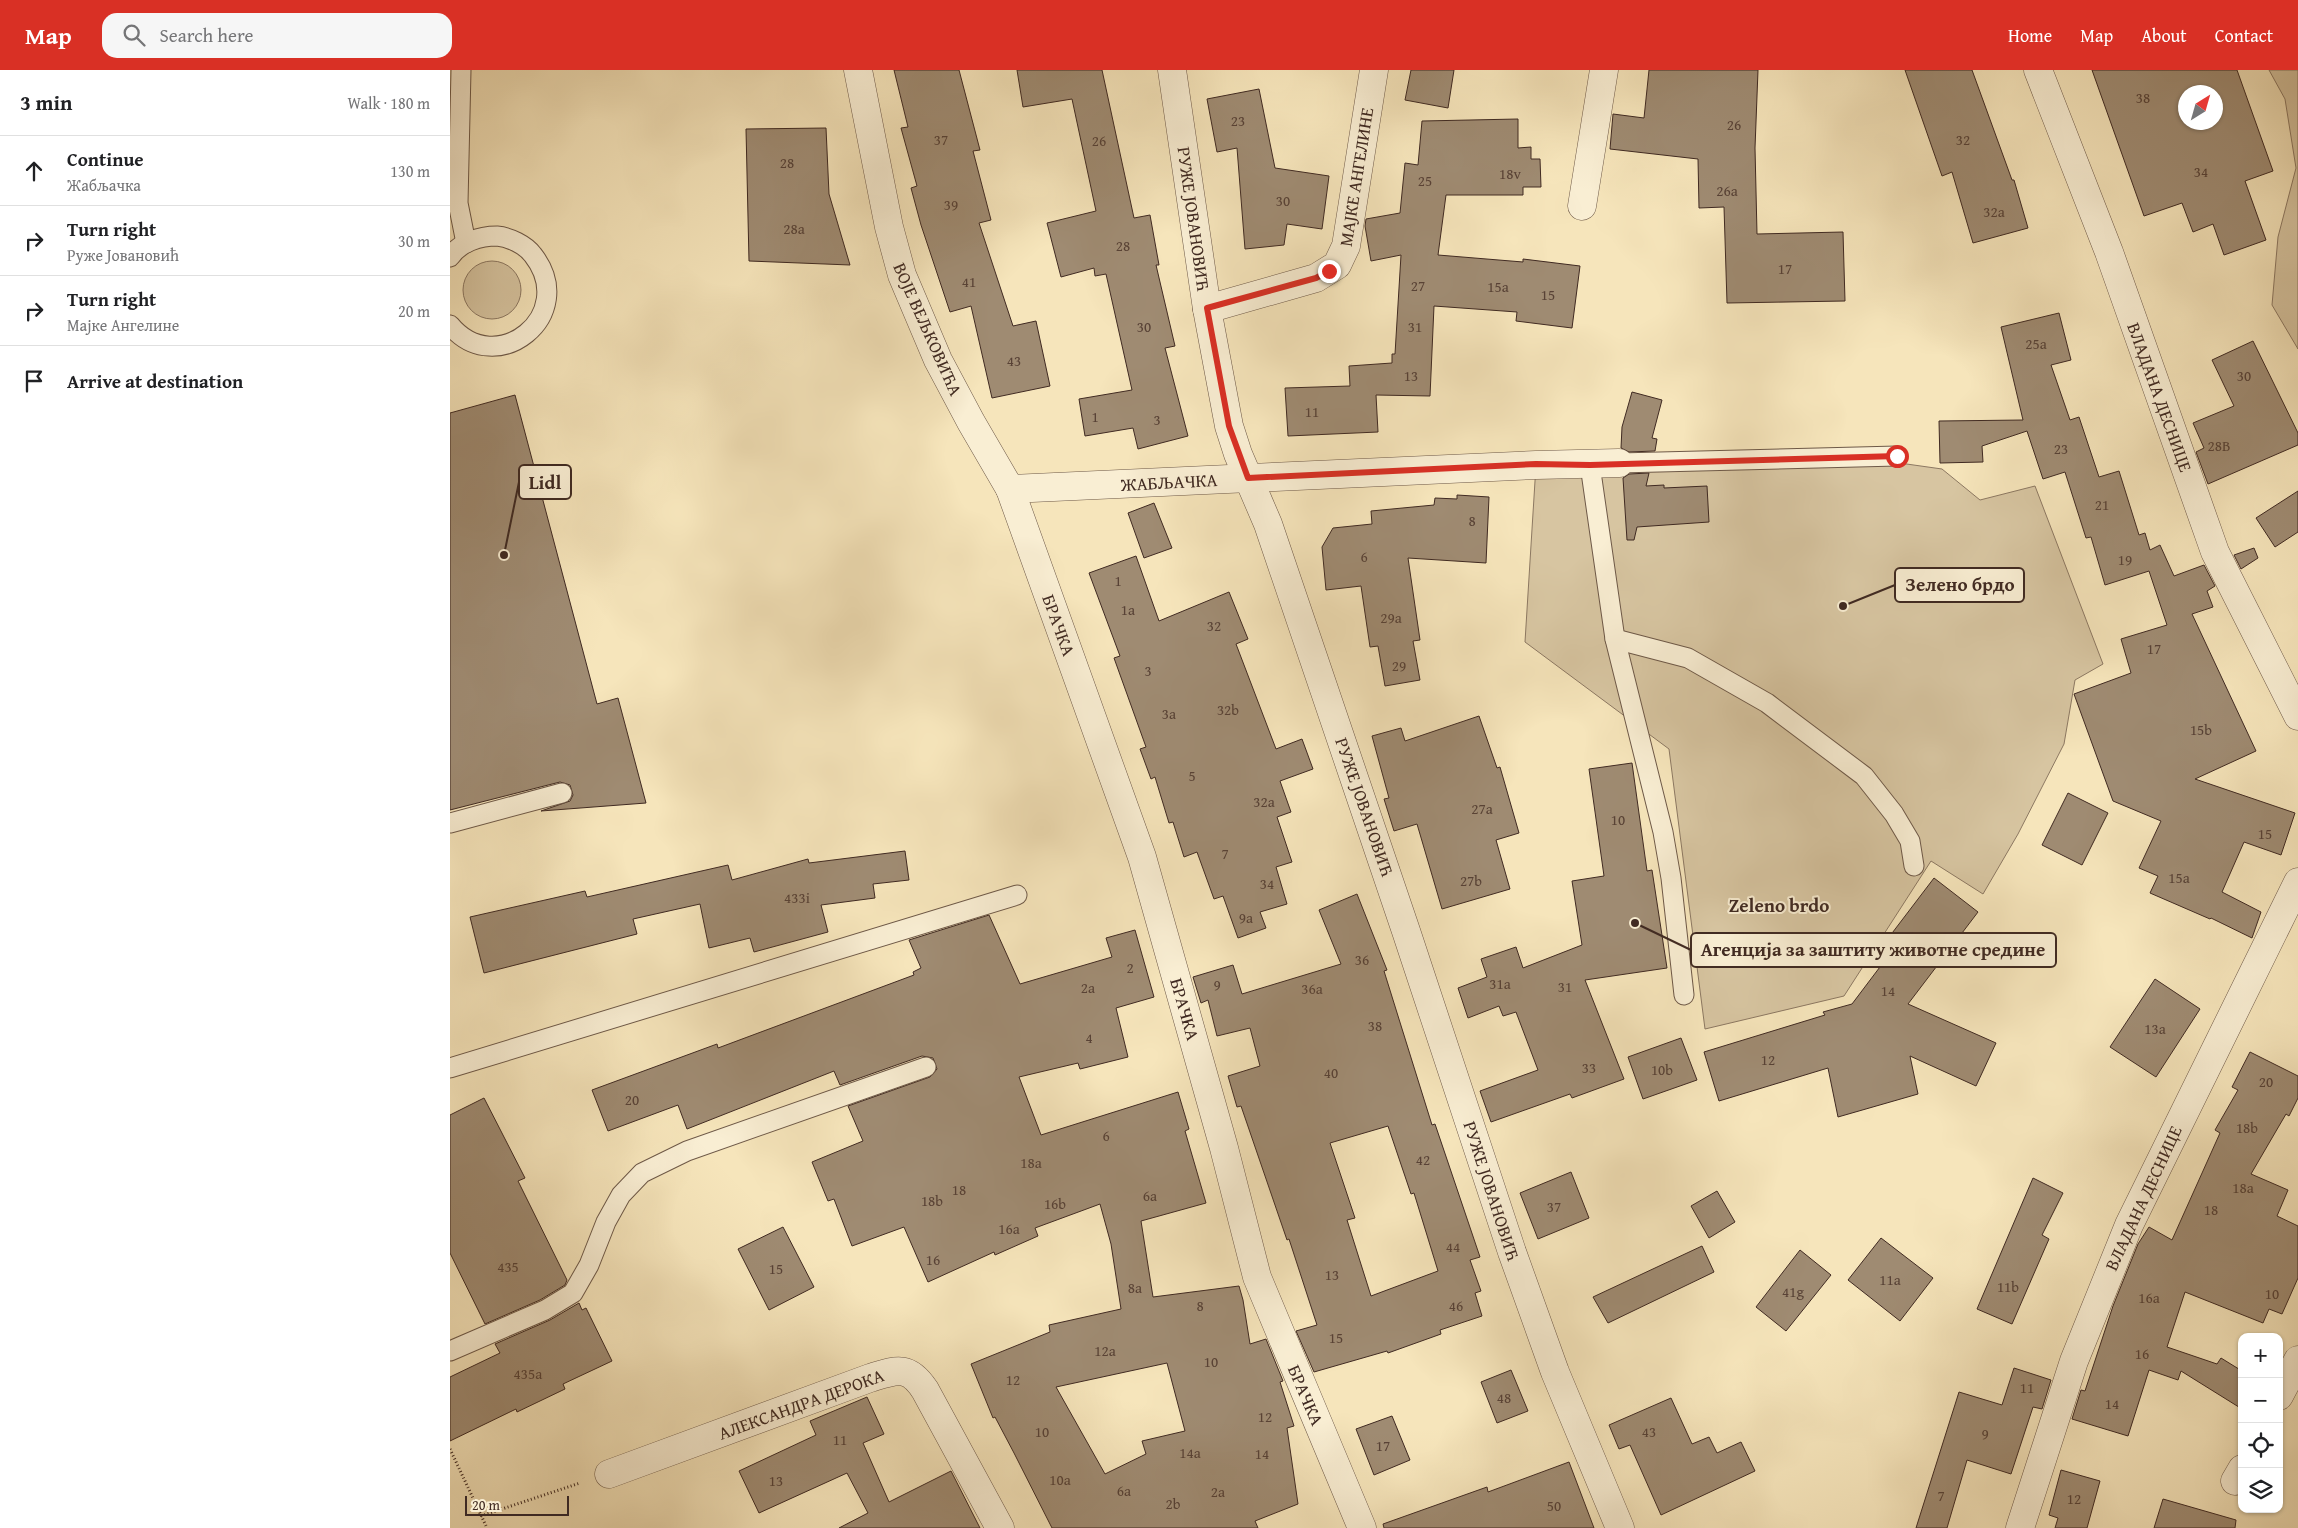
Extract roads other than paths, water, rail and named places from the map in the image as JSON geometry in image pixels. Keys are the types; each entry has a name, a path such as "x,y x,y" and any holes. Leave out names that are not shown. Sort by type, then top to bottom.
{"street":[{"name":"ВОЈЕ ВЕЉКОВИЋА","path":"858,70 887,218 902,274 938,360 970,422 1010,489"},
{"name":"РУЖЕ ЈОВАНОВИЋ","path":"1172,70 1207,308 1229,426 1248,478 1268,524 1345,748 1512,1252 1555,1372 1620,1528"},
{"name":"МАЈКЕ АНГЕЛИНЕ","path":"1207,308 1316,278 1337,264 1346,246 1374,70"},
{"path":"1582,206 1604,70"},
{"name":"ВЛАДАНА ДЕСНИЦЕ","path":"2038,70 2109,252 2216,552 2298,716"},
{"name":"ЖАБЉАЧКА","path":"1010,489 1536,464 1590,465 1620,463"},
{"name":"БРАЧКА","path":"1010,489 1142,857 1224,1148 1257,1277 1362,1528"},
{"name":"ВЛАДАНА ДЕСНИЦЕ","path":"2020,1528 2074,1361 2129,1225 2298,882"},
{"path":"2283,1388 2298,1360"},
{"name":"АЛЕКСАНДРА ДЕРОКА","path":"609,1474 870,1378 900,1370 910,1373 925,1390 1000,1528"}],"lane":[{"path":"461,70 458,203 466,243"},
{"path":"450,257 466,243 482,237 499,236 516,242 530,251 544,273 548,298 543,314 533,329 520,339 503,345 486,346 470,341 450,324"},
{"name":"ЖАБЉАЧКА","path":"1620,463 1897,456"},
{"path":"1590,465 1615,639 1663,832 1671,878 1684,995"},
{"path":"1615,639 1688,658 1767,703 1864,776 1894,814 1910,841 1914,866"},
{"path":"450,823 562,793"},
{"path":"450,1068 1017,895"},
{"path":"450,1351 544,1310 573,1293 589,1265 606,1222 620,1195 642,1173 687,1150 926,1067"}],"place":[{"name":"Lidl","path":"504,555"},
{"name":"Зелено брдо","path":"1843,606"},
{"name":"Агенција за заштиту животне средине","path":"1635,923"}],"district":[{"name":"Zeleno brdo","path":"1779,905"}]}
